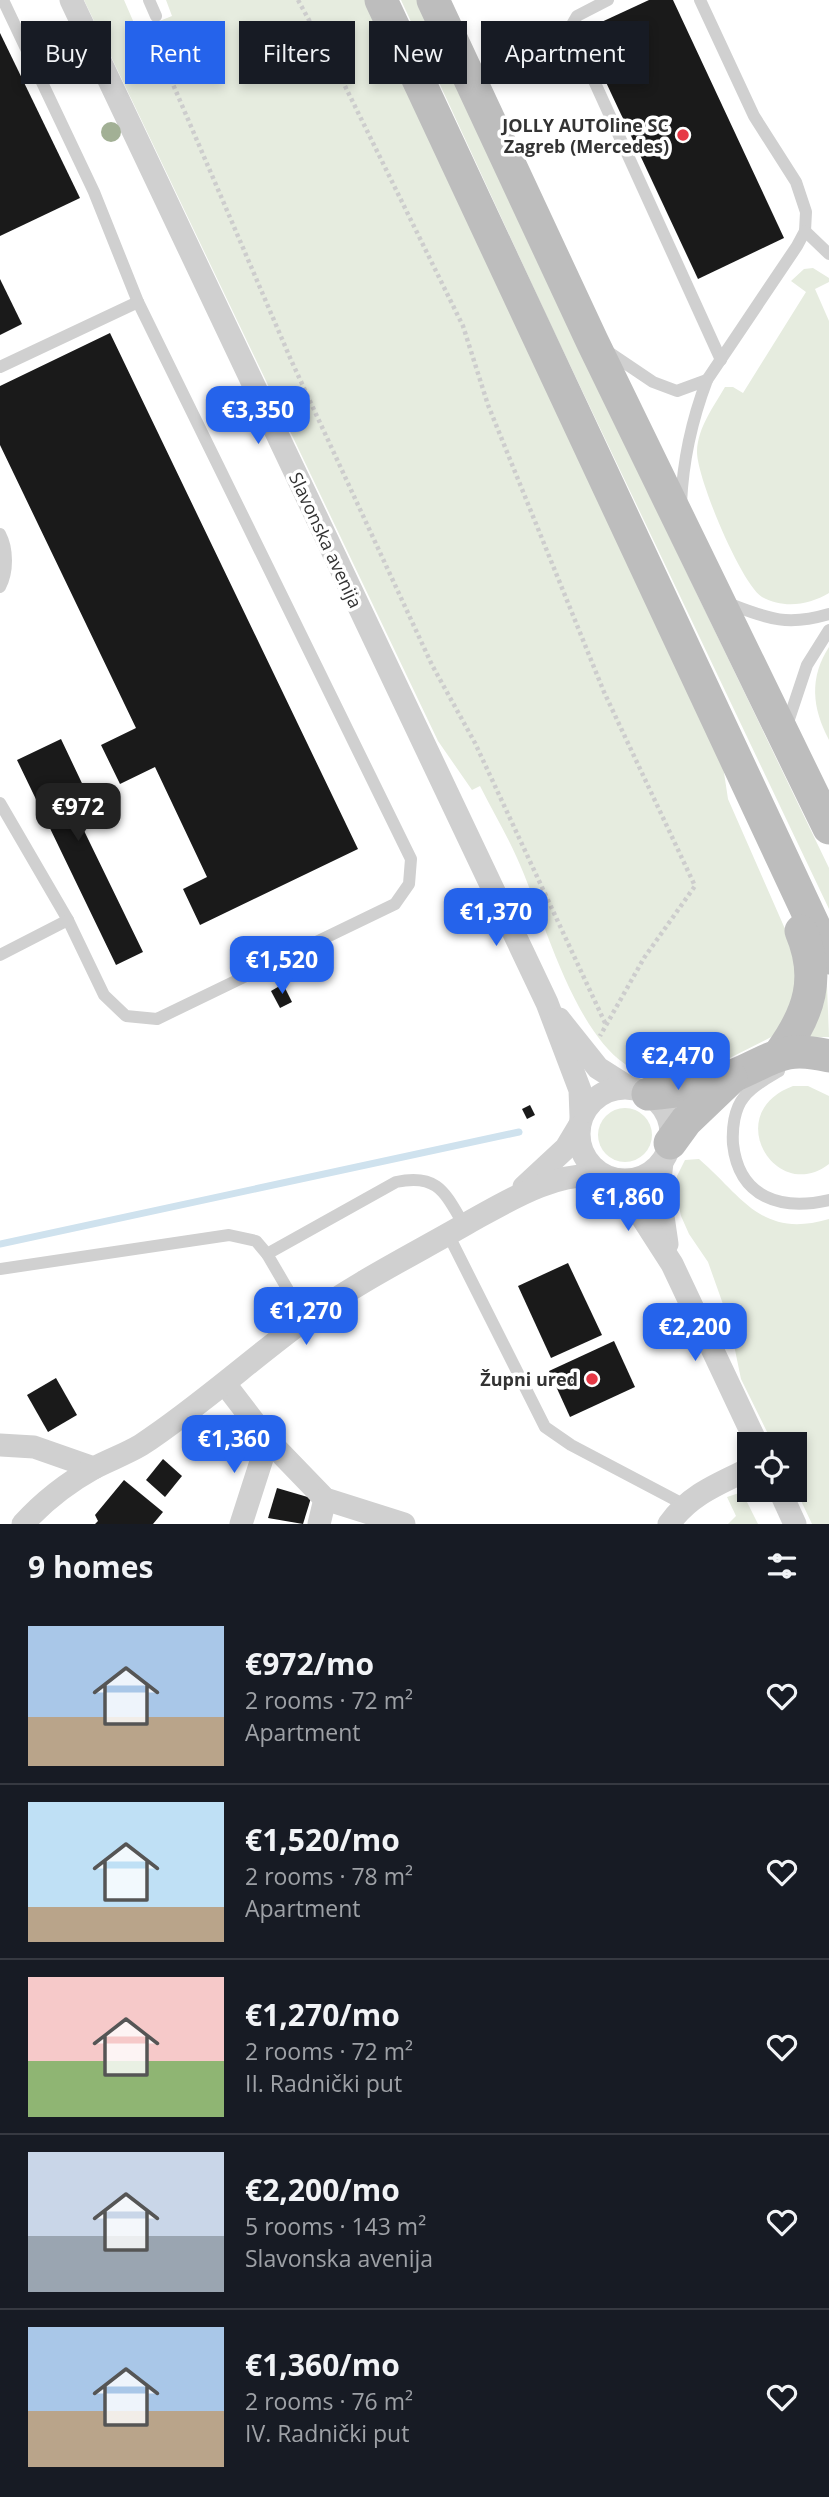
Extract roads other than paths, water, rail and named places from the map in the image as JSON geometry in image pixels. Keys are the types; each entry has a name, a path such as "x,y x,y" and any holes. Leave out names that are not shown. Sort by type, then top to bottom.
{"main road":[{"path":"381,0 829,958"},
{"path":"433,0 593,341 829,828"},
{"path":"455,0 470,33 489,121"},
{"path":"638,1091 733,1076 813,1056 800,1026 809,1002 811,974 808,948 789,894 787,868"},
{"path":"666,1152 686,1121 733,1076"}],"street":[{"name":"Slavonska avenija","path":"71,0 547,1003 580,1090 580,1122"},
{"name":"Slavonska avenija","path":"547,1003 598,1068 638,1091"},
{"path":"509,1201 551,1164 594,1098 603,1093 638,1091 667,1115 666,1152 659,1189 671,1264"},
{"path":"580,1122 582,1153 590,1166 611,1178 671,1264 751,1432"},
{"path":"23,1524 54,1494 94,1468 141,1445 225,1384 306,1320 372,1276 509,1201 576,1176 643,1177 666,1152"},
{"path":"225,1384 268,1440 325,1499 404,1524"},
{"path":"241,1524 268,1440"},
{"path":"0,1445 47,1451 94,1468"},
{"path":"669,1524 683,1504 706,1489 737,1475"},
{"path":"319,1524 325,1499"},
{"path":"785,1502 795,1524"}],"lane":[{"path":"0,803 68,920 104,995 126,1016 157,1019 396,904 409,884 411,859 138,302 94,192 3,0"},
{"path":"149,0 156,16"},
{"path":"608,0 577,16 570,28 721,360"},
{"path":"680,521 683,458 692,418 708,380 805,231 806,212 796,182 754,116 700,0"},
{"path":"805,231 829,254"},
{"path":"0,367 138,302"},
{"path":"593,341 653,382 677,391 708,380"},
{"path":"0,534 4,542 5,577 0,587"},
{"path":"718,599 761,615 799,623 829,614"},
{"path":"784,735 807,665 829,630"},
{"path":"0,955 68,920"},
{"path":"813,1056 761,1082 744,1097 736,1114 732,1134 740,1175 747,1183 776,1202 795,1205 829,1200"},
{"path":"267,1254 396,1182 413,1178 429,1181 444,1191 456,1230 544,1427 571,1445 683,1504"},
{"path":"0,1269 229,1235 256,1241 267,1254 306,1320"}],"waterway":[{"path":"0,1244 519,1132"}],"place":[{"name":"JOLLY AUTOline SC Zagreb (Mercedes)","path":"683,135"},
{"name":"Župni ured","path":"592,1379"}]}
